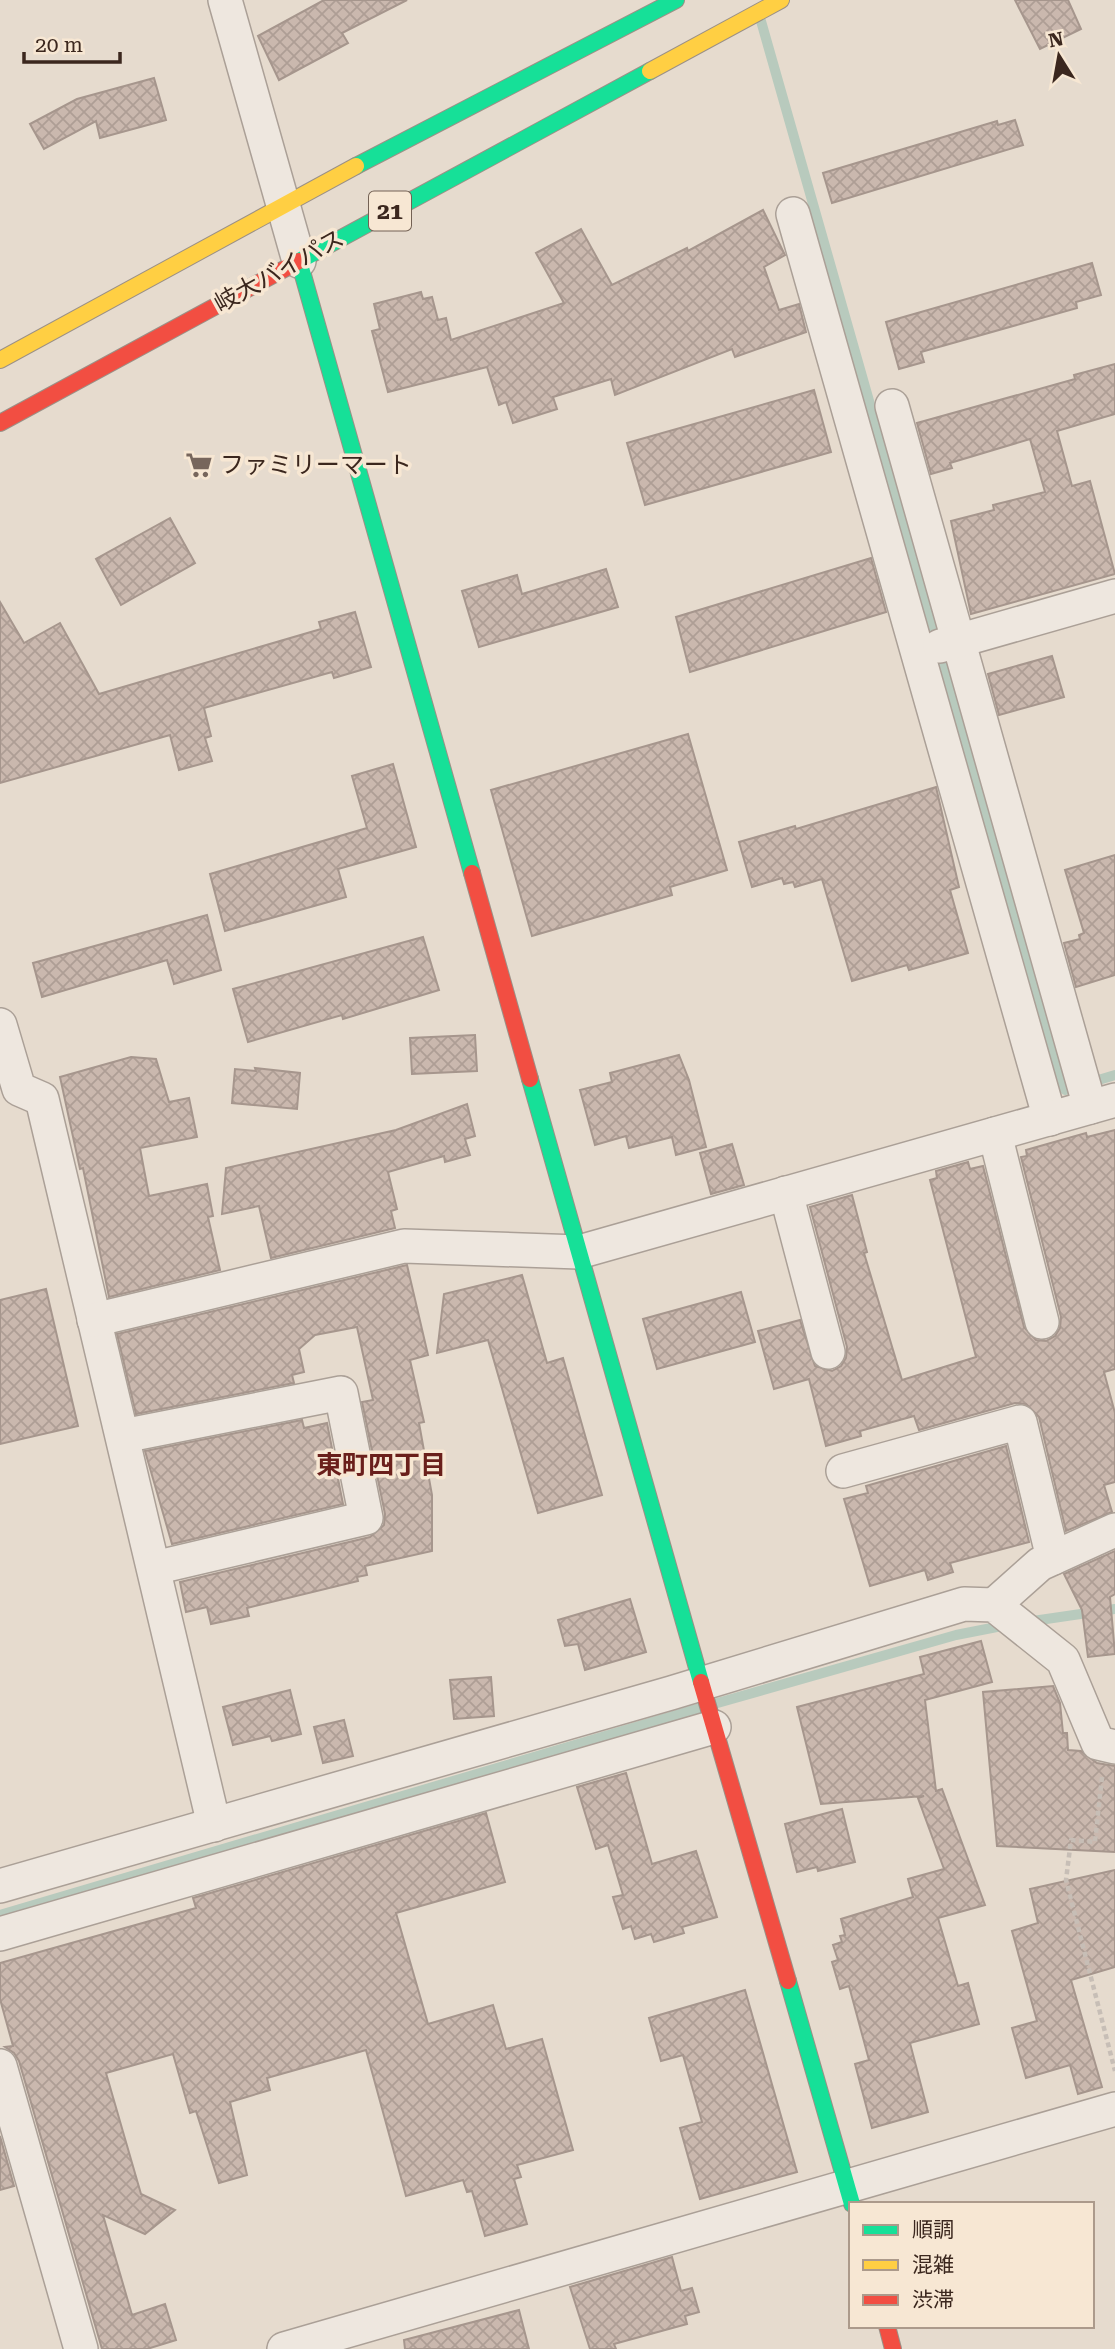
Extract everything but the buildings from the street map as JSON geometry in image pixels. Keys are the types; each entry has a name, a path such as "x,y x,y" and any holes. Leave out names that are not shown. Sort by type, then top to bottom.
{"main road":[{"name":"21","path":"0,360 284,203 676,0"},
{"name":"岐大バイパス","path":"0,423 781,0"},
{"path":"299,261 701,1683 849,2195"},
{"path":"888,2328 893,2349"}],"street":[{"path":"225,0 299,261"},
{"path":"793,214 1050,1119"},
{"path":"94,1320 404,1246 579,1252 1102,1104 960,640 892,406"},
{"path":"917,653 1115,596"},
{"path":"0,1025 19,1089 42,1099 214,1825"},
{"path":"995,1134 1042,1322"},
{"path":"786,1194 828,1352"},
{"path":"123,1436 341,1393 366,1518 154,1568"},
{"path":"843,1471 1020,1422 1053,1559"},
{"path":"994,1605 1040,1564 1115,1530"},
{"path":"0,1886 964,1604 994,1605 1063,1660 1098,1743 1110,1746"},
{"path":"0,1934 714,1727"},
{"path":"0,2066 6,2105 80,2349"},
{"path":"284,2349 849,2195 1115,2109"}],"path":[{"path":"1110,1746 1095,1842 1071,1840 1066,1880 1115,2071"}],"waterway":[{"path":"761,21 1065,1090 1115,1075"},
{"path":"1026,1622 1115,1609"},
{"path":"714,1704 956,1635 1007,1625"},
{"path":"0,1915 700,1708"}],"traffic: fast":[{"path":"356,166 676,0"},
{"path":"299,261 650,71"},
{"path":"299,261 472,873"},
{"path":"530,1079 701,1682"},
{"path":"788,1981 851,2202"}],"traffic: slow":[{"path":"650,71 781,0"},
{"path":"0,360 356,166"}],"traffic: jam":[{"path":"0,423 299,261"},
{"path":"472,873 530,1079"},
{"path":"701,1682 788,1981"},
{"path":"888,2328 893,2349"}],"place":[{"name":"ファミリーマート","path":"199,465"}],"district":[{"name":"東町四丁目","path":"381,1465"}]}
